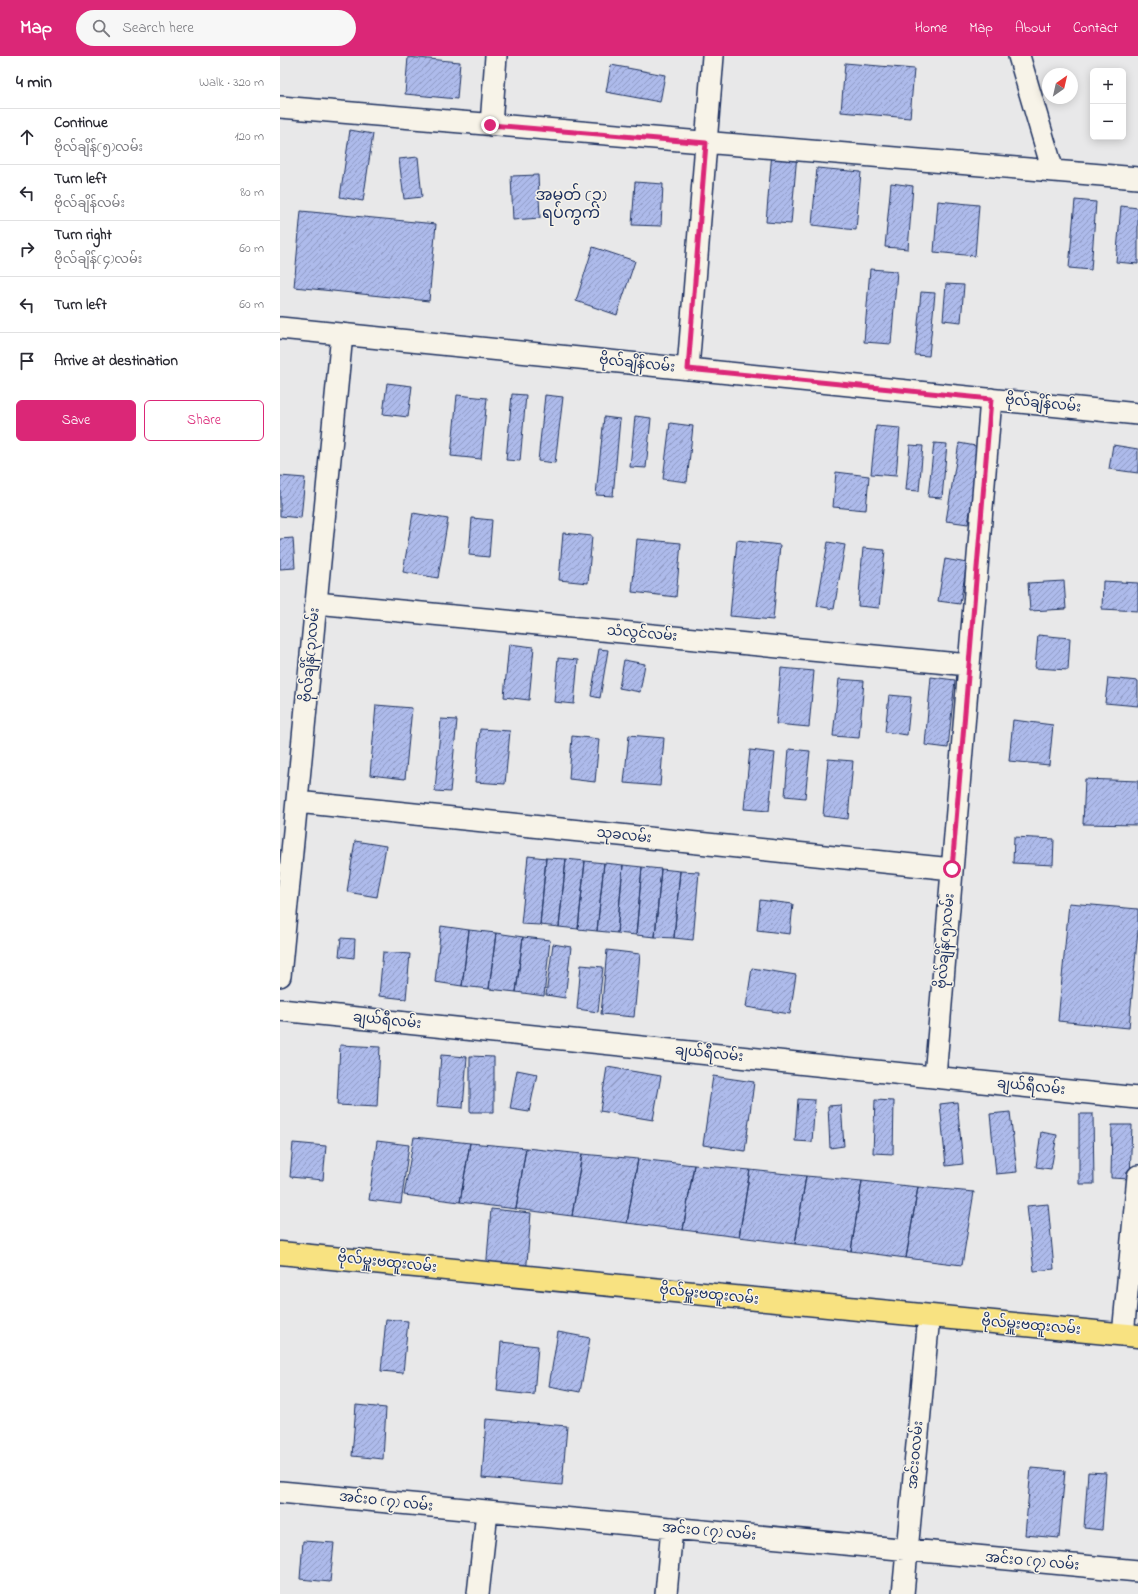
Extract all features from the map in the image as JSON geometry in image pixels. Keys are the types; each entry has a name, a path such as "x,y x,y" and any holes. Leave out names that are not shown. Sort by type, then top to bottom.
{"main road":[{"name":"ဗိုလ်မှူးဗထူးလမ်း","path":"280,1253 1130,1335"}],"street":[{"path":"490,125 496,56"},
{"path":"688,369 713,56"},
{"path":"1019,56 1053,171"},
{"path":"280,107 1138,178"},
{"name":"ဗိုလ်ချိန်လမ်း","path":"280,328 1138,414"},
{"name":"ဗိုလ်ချိန်(၃)လမ်း","path":"280,976 342,334"},
{"name":"ဗိုလ်ချိန်(၅)လမ်း","path":"935,1077 991,399"},
{"name":"သံလွင်လမ်း","path":"316,603 969,665"},
{"name":"သုခလမ်း","path":"297,802 952,869"},
{"name":"ချယ်ရီလမ်း","path":"280,1010 1138,1098"},
{"path":"1130,1335 1138,1176"},
{"name":"အင်းဝလမ်း","path":"903,1594 929,1316"},
{"name":"အင်းဝ (၇) လမ်း","path":"280,1492 1138,1571"},
{"path":"478,1594 487,1512"},
{"path":"666,1594 672,1528"}],"building":[{"path":"408,57 460,62 457,99 405,94"},
{"path":"845,63 914,69 910,118 841,112"},
{"path":"611,65 665,75 660,102 606,92"},
{"path":"350,130 373,134 363,201 340,197"},
{"path":"772,152 797,154 791,224 766,222"},
{"path":"418,157 422,197 404,199 399,159"},
{"path":"817,168 861,172 856,230 812,225"},
{"path":"538,175 540,218 513,220 511,176"},
{"path":"635,182 663,184 661,226 632,225"},
{"path":"891,183 913,186 908,249 885,247"},
{"path":"1075,200 1096,202 1091,270 1069,268"},
{"path":"938,201 979,205 975,256 934,252"},
{"path":"1121,206 1138,208 1138,264 1116,262"},
{"path":"301,211 436,224 429,301 294,287"},
{"path":"593,247 635,261 617,315 576,301"},
{"path":"870,269 897,271 891,344 864,342"},
{"path":"946,284 964,285 961,322 943,320"},
{"path":"921,292 935,293 929,356 915,355"},
{"path":"387,383 412,386 408,417 383,414"},
{"path":"512,394 526,395 520,461 506,460"},
{"path":"457,395 487,398 481,459 451,456"},
{"path":"545,395 563,397 555,463 538,461"},
{"path":"635,416 651,418 646,468 630,467"},
{"path":"604,417 620,419 613,496 596,495"},
{"path":"670,423 693,426 687,482 663,479"},
{"path":"876,426 900,428 896,476 871,474"},
{"path":"934,443 947,444 942,498 928,497"},
{"path":"959,443 981,447 968,524 946,521"},
{"path":"910,445 923,446 919,491 906,490"},
{"path":"1113,445 1138,449 1138,473 1109,469"},
{"path":"836,472 869,476 866,510 833,507"},
{"path":"280,476 305,478 301,518 280,516"},
{"path":"413,513 448,519 438,578 403,572"},
{"path":"472,518 492,520 489,557 469,555"},
{"path":"563,533 592,536 588,583 559,580"},
{"path":"293,538 295,568 280,569 280,539"},
{"path":"637,539 681,543 676,597 632,592"},
{"path":"737,540 780,545 773,620 730,616"},
{"path":"828,542 845,545 834,609 817,606"},
{"path":"863,548 885,550 879,608 858,606"},
{"path":"945,559 967,563 960,604 938,601"},
{"path":"1064,581 1066,609 1030,611 1028,583"},
{"path":"1103,581 1138,583 1138,611 1102,609"},
{"path":"1038,635 1070,638 1068,670 1035,668"},
{"path":"509,644 534,647 529,700 504,697"},
{"path":"599,649 608,650 600,698 591,696"},
{"path":"558,658 578,660 574,704 554,702"},
{"path":"624,660 645,664 640,692 619,688"},
{"path":"781,668 814,671 809,727 776,724"},
{"path":"931,677 955,680 948,748 925,745"},
{"path":"1108,678 1138,681 1138,706 1105,703"},
{"path":"839,679 864,681 859,738 833,736"},
{"path":"889,695 911,697 907,735 885,732"},
{"path":"376,705 412,708 405,779 370,775"},
{"path":"441,719 457,720 450,792 435,791"},
{"path":"1013,720 1053,725 1049,765 1009,761"},
{"path":"480,729 510,731 505,784 475,782"},
{"path":"629,735 664,738 660,786 624,783"},
{"path":"572,736 599,739 595,782 569,779"},
{"path":"789,749 810,751 805,798 785,796"},
{"path":"750,750 775,753 769,811 744,809"},
{"path":"828,759 853,761 848,819 823,816"},
{"path":"1085,779 1138,781 1138,825 1083,824"},
{"path":"1014,837 1054,839 1053,865 1013,863"},
{"path":"355,841 386,846 377,897 347,892"},
{"path":"528,856 546,858 540,925 521,924"},
{"path":"546,858 566,859 559,927 540,925"},
{"path":"566,859 585,861 578,929 559,927"},
{"path":"585,861 604,863 597,931 578,929"},
{"path":"604,863 623,865 617,933 597,931"},
{"path":"623,865 642,867 636,935 617,933"},
{"path":"642,867 661,869 655,937 636,935"},
{"path":"661,869 680,871 674,938 655,937"},
{"path":"680,871 699,872 693,940 674,938"},
{"path":"760,900 793,904 790,934 757,930"},
{"path":"1069,903 1138,909 1138,930 1129,1028 1058,1021"},
{"path":"441,926 469,930 462,986 435,982"},
{"path":"469,930 496,933 489,989 462,986"},
{"path":"496,933 523,937 516,992 489,989"},
{"path":"523,937 550,940 544,996 516,992"},
{"path":"341,938 355,939 354,958 339,956"},
{"path":"553,944 571,947 565,998 546,995"},
{"path":"607,950 640,954 634,1017 601,1014"},
{"path":"383,952 410,954 406,999 379,996"},
{"path":"581,965 603,967 598,1012 577,1009"},
{"path":"752,968 796,975 790,1014 746,1007"},
{"path":"340,1045 380,1047 377,1107 337,1105"},
{"path":"441,1055 467,1057 463,1108 437,1106"},
{"path":"470,1056 494,1057 494,1112 470,1112"},
{"path":"607,1067 661,1076 653,1120 600,1111"},
{"path":"517,1070 537,1074 529,1112 510,1109"},
{"path":"713,1076 754,1082 745,1151 703,1145"},
{"path":"798,1099 815,1100 812,1142 795,1141"},
{"path":"875,1100 894,1101 893,1154 873,1153"},
{"path":"957,1102 963,1164 946,1166 940,1104"},
{"path":"841,1105 844,1146 830,1148 828,1106"},
{"path":"1010,1112 1017,1172 996,1174 990,1114"},
{"path":"1079,1114 1093,1114 1094,1184 1079,1184"},
{"path":"1112,1125 1132,1125 1130,1179 1111,1178"},
{"path":"1041,1132 1057,1135 1051,1169 1036,1167"},
{"path":"414,1137 470,1143 460,1202 404,1195"},
{"path":"377,1141 409,1145 401,1204 369,1200"},
{"path":"293,1143 326,1146 323,1180 290,1177"},
{"path":"470,1143 526,1148 516,1209 460,1202"},
{"path":"526,1148 582,1154 572,1216 516,1209"},
{"path":"582,1154 638,1159 627,1223 572,1216"},
{"path":"638,1159 694,1165 683,1230 627,1223"},
{"path":"694,1165 750,1170 739,1237 683,1230"},
{"path":"750,1170 806,1176 795,1244 739,1237"},
{"path":"806,1176 862,1181 851,1251 795,1244"},
{"path":"862,1181 918,1187 906,1258 851,1251"},
{"path":"918,1187 974,1192 962,1265 906,1258"},
{"path":"1048,1204 1054,1269 1034,1271 1027,1206"},
{"path":"491,1209 531,1213 526,1275 486,1271"},
{"path":"386,1319 408,1321 403,1373 381,1371"},
{"path":"558,1332 590,1338 580,1392 549,1386"},
{"path":"501,1342 538,1346 534,1395 497,1391"},
{"path":"356,1405 386,1408 383,1459 352,1456"},
{"path":"486,1419 567,1426 562,1485 482,1478"},
{"path":"1031,1468 1065,1471 1059,1538 1025,1535"},
{"path":"1088,1472 1106,1473 1102,1530 1084,1528"},
{"path":"303,1541 334,1543 330,1582 300,1579"}],"district":[{"name":"အမှတ် (၃) ရပ်ကွက်","path":"571,205"}],"route":[{"path":"490,125 706,143 688,369 991,399 952,869"}]}
